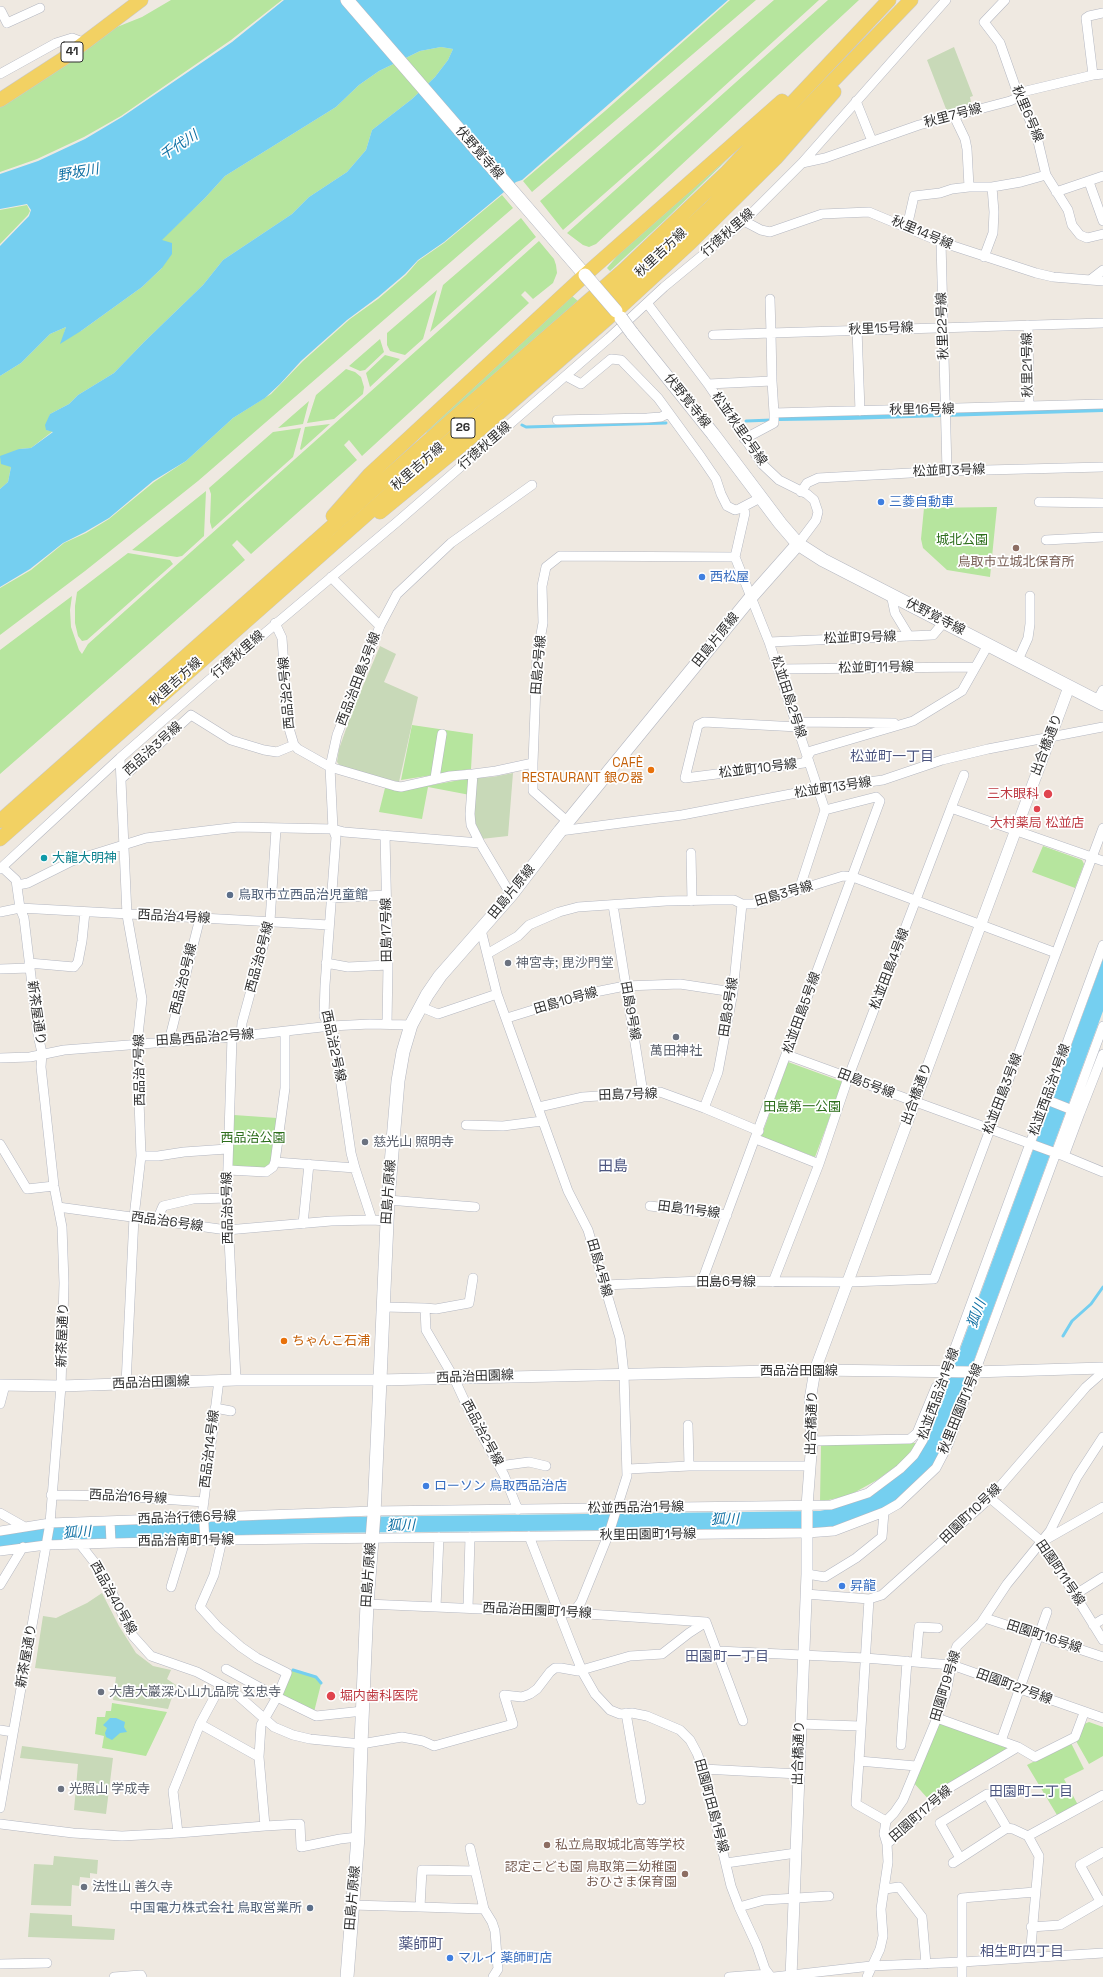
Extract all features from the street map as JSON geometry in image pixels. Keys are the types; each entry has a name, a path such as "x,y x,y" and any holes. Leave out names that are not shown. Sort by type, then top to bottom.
{"main road":[{"name":"41","path":"0,100 85,43 141,0"},
{"name":"伏野覚寺線","path":"347,0 619,315 713,434 760,498 798,544 823,560 1069,687 1101,698"},
{"name":"秋里吉方線","path":"0,838 336,540 542,361 708,210 911,0"},
{"name":"秋里吉方線","path":"0,821 300,554 624,270 727,172 889,1"},
{"path":"300,554 369,475 585,275 755,126 889,1"},
{"path":"336,540 369,520 400,497 619,315 776,158 830,98 899,13"},
{"name":"田島片原線","path":"347,1977 358,1837 367,1604 374,1512 388,1200 398,1081 403,1052 411,1025 440,976 510,895 564,826 752,596 798,544"}],"street":[{"name":"行徳秋里線","path":"1,868 120,758 275,623 566,376 664,287 744,221 802,163 946,0"},
{"name":"秋里6号線","path":"1005,0 984,22 1000,43 1018,98 1036,133 1042,153 1046,175 1068,210 1075,230 1080,235 1087,238 1103,234"},
{"path":"0,10 7,23 40,8"},
{"path":"1093,75 1086,18 1103,13"},
{"path":"0,74 56,43 72,38 85,43"},
{"name":"秋里7号線","path":"802,163 826,158 913,126 1018,98 1022,92 1103,74"},
{"path":"856,101 872,141"},
{"path":"954,116 965,139 967,149 968,186"},
{"path":"907,227 913,210 914,196 940,193 968,186 992,187 1021,182 1046,175"},
{"path":"1056,192 1103,176"},
{"path":"1089,182 1103,222"},
{"path":"984,257 993,233 994,212 992,187"},
{"name":"秋里14号線","path":"744,221 761,230 770,232 822,214 869,212 941,242 1036,273 1103,281"},
{"name":"秋里22号線","path":"941,242 947,471"},
{"path":"1090,280 1103,270"},
{"path":"744,439 774,423 770,299"},
{"name":"松並秋里2号線","path":"647,303 708,384 744,439 770,473 786,485 812,497 818,512 816,520 798,544"},
{"name":"秋里15号線","path":"713,334 944,326 1103,323"},
{"name":"秋里21号線","path":"1028,324 1029,406"},
{"path":"857,330 860,411"},
{"path":"566,376 581,384 611,359 620,360 658,398 670,413 716,479 727,506 735,510 743,508 760,498"},
{"path":"708,384 772,381"},
{"name":"秋里16号線","path":"774,413 1103,404"},
{"path":"557,420 647,418 661,417 670,413"},
{"name":"松並町3号線","path":"801,492 807,483 818,478 947,471 1103,467"},
{"name":"西品治田島3号線","path":"333,829 330,767 337,735 380,626 397,594 451,543 532,485"},
{"path":"1039,502 1103,503"},
{"path":"735,557 746,513 743,508"},
{"path":"1046,540 1103,537"},
{"name":"田島2号線","path":"564,826 533,791 537,656 543,623 542,586 544,571 549,563 560,556 735,557"},
{"name":"松並田島2号線","path":"735,557 770,642 825,810"},
{"path":"331,577 380,626"},
{"path":"891,594 895,613 909,636"},
{"path":"1018,660 1028,638 1030,624 1030,596"},
{"name":"松並町9号線","path":"770,642 933,635 944,622"},
{"name":"西品治2号線","path":"275,623 282,638 288,725 294,745 330,767 401,787 435,778 473,774"},
{"name":"松並町10号線","path":"797,725 704,722 698,725 685,778 804,764 811,751 913,721 962,691 988,644"},
{"name":"松並町11号線","path":"778,670 974,667"},
{"name":"出合橋通り","path":"791,1975 807,1574 807,1531 812,1441 810,1400 815,1370 1069,687"},
{"name":"西品治3号線","path":"121,778 191,716 231,740 264,750 277,752 294,745"},
{"path":"797,725 904,723"},
{"name":"松並町13号線","path":"564,826 682,814 818,789 883,780 942,760 988,749 1103,727"},
{"path":"435,778 442,734"},
{"name":"西品治7号線","path":"120,758 127,914 142,999 137,1044 141,1156 134,1217 126,1384"},
{"path":"510,895 480,843 470,821 473,774 502,770 533,763"},
{"name":"松並田島4号線","path":"773,1282 819,1164 848,1078 964,774"},
{"name":"松並田島5号線","path":"702,1281 880,801 876,797 825,810"},
{"path":"951,808 1091,859 1103,861"},
{"path":"799,890 825,810"},
{"path":"1,868 16,880 18,886 28,883 72,861 124,844 146,838 238,826 276,829 333,829 344,832 480,843"},
{"name":"松並田島3号線","path":"848,1282 934,1279 1103,828"},
{"name":"西品治8号線","path":"236,1037 242,1023 270,921 276,829"},
{"name":"西品治2号線","path":"333,829 336,837 326,963 324,1016 334,1036 351,1153 372,1220"},
{"name":"田島17号線","path":"385,835 388,965 387,1024"},
{"path":"691,854 692,901"},
{"name":"田島3号線","path":"487,954 518,936 529,925 552,914 578,907 666,901 734,900 742,904 753,904 843,876 853,877 1056,953"},
{"name":"新茶屋通り","path":"0,1808 50,1523 51,1495 61,1386 64,1247 54,1186 41,1067 42,1053 38,1035 24,918 20,908 18,886"},
{"path":"331,898 386,895"},
{"name":"田島8号線","path":"704,1108 718,1072 732,992 742,904"},
{"name":"田島9号線","path":"613,905 644,1093"},
{"name":"西品治4号線","path":"0,912 20,908 329,925"},
{"path":"0,969 30,965 74,967 78,962 82,942 85,912"},
{"name":"西品治9号線","path":"169,1041 200,918"},
{"name":"田島4号線","path":"481,930 497,994 568,1191 588,1230 620,1338 624,1374 628,1469 627,1476 608,1534 581,1602 573,1613"},
{"name":"松並西品治1号線","path":"374,1512 808,1508 831,1505 868,1492 900,1469 914,1455 924,1440 942,1383 948,1372 1049,1101 1103,945"},
{"path":"326,963 348,967 388,965"},
{"name":"田島10号線","path":"506,1018 601,990 626,986 680,984 732,992"},
{"path":"421,1007 438,1014 497,994"},
{"name":"田島西品治2号線","path":"0,1058 30,1057 42,1053 169,1041 236,1037 330,1026 387,1024 411,1025"},
{"path":"1074,1111 1103,1026"},
{"path":"228,1170 266,1172 273,1168 286,1088 285,1032"},
{"name":"西品治5号線","path":"236,1037 227,1149 227,1230 236,1380"},
{"path":"1074,1111 1103,1054"},
{"name":"田島5号線","path":"787,1055 1058,1154 1103,1172"},
{"name":"田島7号線","path":"539,1107 583,1097 660,1092 704,1108 819,1164"},
{"path":"1049,1101 1074,1111"},
{"name":"秋里田園町1号線","path":"372,1536 470,1537 834,1531 884,1512 898,1504 936,1468 948,1445 1074,1111"},
{"path":"466,1125 503,1126 542,1121"},
{"path":"0,1144 27,1189 54,1186"},
{"path":"141,1156 158,1156 184,1152 227,1149"},
{"path":"275,1162 355,1168"},
{"path":"303,1224 304,1200 309,1164"},
{"path":"157,1220 163,1206 193,1199 227,1198"},
{"path":"388,1200 475,1207"},
{"name":"田島11号線","path":"650,1206 727,1215"},
{"name":"西品治6号線","path":"58,1208 227,1230 372,1220"},
{"path":"372,1220 387,1222"},
{"path":"384,1307 436,1309 469,1303 473,1278"},
{"name":"田島6号線","path":"604,1285 702,1281 848,1282"},
{"name":"西品治2号線","path":"425,1308 426,1330 454,1378 472,1417 499,1466 518,1510"},
{"path":"975,1372 1103,1368"},
{"name":"西品治田園線","path":"3,1385 61,1386 219,1380 380,1380 815,1370 975,1372"},
{"name":"田園町10号線","path":"869,1599 882,1595 990,1498 1086,1387 1103,1372"},
{"name":"西品治14号線","path":"204,1539 204,1502 219,1380"},
{"path":"812,1441 910,1439 917,1433 934,1388 942,1383"},
{"path":"0,1404 3,1385"},
{"path":"215,1408 231,1411"},
{"path":"688,1425 689,1466"},
{"name":"田園町9号線","path":"886,1821 903,1800 937,1718 946,1693 953,1656 957,1646 985,1618 1004,1588 1042,1542 1050,1530 1077,1477 1103,1437"},
{"path":"499,1466 529,1462 546,1466"},
{"path":"628,1469 689,1466 810,1466"},
{"name":"西品治16号線","path":"51,1495 120,1496 204,1502"},
{"name":"田園町11号線","path":"990,1498 1042,1542 1076,1594 1103,1640"},
{"path":"1042,1542 1103,1507"},
{"name":"西品治行徳6号線","path":"0,1531 23,1526 50,1523 374,1512"},
{"path":"807,1574 825,1577 856,1558 882,1537 884,1512"},
{"path":"0,1513 23,1526"},
{"path":"110,1521 110,1543"},
{"name":"西品治南町1号線","path":"0,1551 46,1545 185,1541 204,1539 222,1540 372,1536"},
{"name":"田園町田島1号線","path":"529,1536 582,1670 595,1694 610,1710 620,1714 626,1713 647,1716 680,1730 690,1740 703,1769 726,1863 739,1907 771,1976"},
{"path":"436,1607 439,1537"},
{"path":"468,1608 470,1537"},
{"path":"222,1540 214,1575 200,1607 218,1627 241,1647 256,1658 287,1673 278,1697 261,1725 259,1757 265,1826"},
{"path":"171,1587 185,1541"},
{"name":"西品治40号線","path":"80,1544 102,1572 133,1636 151,1656 197,1672 232,1691 274,1727 293,1736 361,1744 402,1737 423,1741 434,1746 513,1724 504,1695 522,1697 530,1694 537,1689 554,1668 582,1670"},
{"path":"0,1585 23,1547"},
{"path":"1076,1594 1103,1577"},
{"path":"806,1594 869,1599 856,1804 886,1821 884,1834 887,1844 888,1862 881,1909 882,1936 880,1949 867,1977"},
{"name":"西品治田園町1号線","path":"367,1604 558,1612 706,1622"},
{"path":"1001,1741 1047,1612"},
{"name":"田園町16号線","path":"985,1618 1103,1657"},
{"path":"1094,1625 1103,1619"},
{"path":"582,1670 630,1656 662,1654 706,1622 743,1721"},
{"path":"901,1745 911,1661 919,1627 938,1628"},
{"name":"田園町27号線","path":"718,1651 865,1658 952,1665 1103,1718"},
{"path":"226,1670 316,1716 363,1711"},
{"path":"178,1833 173,1791 200,1724 221,1685"},
{"path":"937,1718 1018,1747 1034,1757 1075,1737 1084,1712"},
{"path":"626,1713 641,1800"},
{"path":"200,1724 259,1757"},
{"path":"800,1724 860,1726"},
{"path":"0,1730 13,1732"},
{"name":"田園町17号線","path":"887,1844 949,1788 1018,1747"},
{"path":"859,1761 916,1766"},
{"path":"703,1769 798,1774"},
{"path":"1007,1828 987,1794 940,1823 956,1860 1007,1828 1013,1829 1028,1836 1039,1856 1031,1927 1030,1957"},
{"path":"1028,1836 1103,1795"},
{"path":"0,1824 73,1833 122,1836 300,1824 302,1847 358,1837"},
{"path":"470,1848 484,1909 492,1922 495,1931 498,1969 493,1977"},
{"path":"1031,1927 1060,1925 1102,1900 1080,1865 1103,1852"},
{"path":"726,1863 796,1853"},
{"path":"420,1907 422,1870 476,1871"},
{"path":"885,1889 899,1887 922,1917 926,1964"},
{"path":"962,1977 962,1898 1035,1892"},
{"path":"739,1907 764,1900 829,1896"},
{"path":"352,1905 484,1909"},
{"path":"729,1977 791,1975 871,1966 1103,1953"},
{"path":"0,1964 47,1963"},
{"path":"114,1977 141,1975 142,1977"}],"green space":[{"path":"171,0 282,0 231,40 121,116 84,137 37,159 0,172 0,105 112,29 142,17"},
{"path":"730,0 756,0 532,192 523,181 605,111"},
{"path":"774,0 819,0 654,150 563,230 540,201"},
{"path":"828,0 859,0 596,244 589,247 583,245 567,233"},
{"path":"441,47 453,49 448,60 435,77 412,99 372,130 366,150 347,172 309,197 292,214 223,260 203,285 114,373 78,395 69,404 50,414 46,430 53,431 31,448 19,449 11,467 8,482 0,489 0,376 21,363 50,334 66,327 64,334 81,331 142,287 162,268 161,240 205,198 225,176 336,107 359,85 379,71 420,51"},
{"path":"954,47 973,96 970,97 972,107 948,114 927,60"},
{"path":"732,155 610,271 607,268 624,248"},
{"path":"502,195 513,208 198,481 85,571 0,635 0,588 31,570 64,543 86,533 109,519 154,482 186,461 233,418 271,394 303,361 350,319 378,299 406,275 418,261 444,243"},
{"path":"27,205 30,211 28,215 0,244 0,210"},
{"path":"521,218 536,237 430,332 443,285"},
{"path":"539,241 554,259 556,265 557,273 553,283 533,299 525,291 521,295 529,303 362,456 349,440 344,445 357,460 251,554 237,540 232,545 245,560 0,774 0,650 72,596 70,610 71,627 79,650 82,654 88,644"},
{"path":"437,290 423,339 405,355 390,351 387,345 387,333"},
{"path":"572,296 578,301 427,433 426,432"},
{"path":"380,339 384,352 365,370 360,371 349,366"},
{"path":"385,355 400,359 370,387 366,373"},
{"path":"346,369 355,372 361,377 364,387 363,394 334,419 307,423 316,395"},
{"path":"309,401 303,424 278,428"},
{"path":"330,424 301,450 300,449 305,427"},
{"path":"301,428 293,457 212,529 210,522 211,494 209,488 273,432"},
{"path":"206,491 204,536 182,556 177,557 132,550"},
{"name":"城北公園","path":"997,507 990,577 947,570 923,548 921,539 924,508"},
{"path":"128,553 170,560 173,564 87,640 82,641 78,636 75,623 77,592"},
{"path":"380,646 396,654 384,682 418,697 399,782 342,768 337,762 339,749 352,712"},
{"path":"412,725 473,734 471,769 401,780"},
{"path":"513,773 508,836 481,839 472,822 475,778 493,777"},
{"path":"471,778 470,795 428,787 422,819 379,812 385,788 399,791"},
{"path":"1043,846 1082,860 1084,864 1075,888 1032,872"},
{"name":"田島第一公園","path":"788,1062 843,1082 815,1157 761,1137"},
{"name":"西品治公園","path":"234,1115 277,1118 270,1165 268,1168 235,1168 232,1164"},
{"path":"917,1443 903,1461 877,1480 850,1495 820,1502 821,1444"},
{"path":"102,1593 119,1626 136,1653 153,1666 171,1670 167,1679 176,1685 168,1709 113,1700 116,1677 35,1668 43,1616 56,1618 87,1603"},
{"path":"292,1670 316,1678 321,1684 314,1712 282,1695"},
{"path":"112,1703 167,1712 146,1756 102,1748 104,1736 95,1734 97,1717 105,1717 106,1711 111,1711"},
{"path":"938,1722 1008,1747 1008,1749 930,1801 913,1782"},
{"path":"1089,1722 1103,1727 1103,1756 1089,1764 1076,1741 1084,1724"},
{"path":"1071,1743 1084,1769 1064,1779 1078,1805 1057,1815 1027,1765"},
{"path":"22,1746 113,1758 106,1814 74,1810 78,1764 20,1758"},
{"path":"54,1856 98,1860 97,1874 90,1873 90,1878 80,1877 79,1886 72,1885 71,1906 31,1905 34,1864 53,1865"},
{"path":"30,1913 72,1915 72,1926 115,1929 114,1940 28,1937"}],"water":[{"path":"284,0 728,0 522,180 516,182 444,242 418,260 405,274 378,297 347,320 301,361 265,398 233,418 186,461 153,481 109,518 63,543 30,569 0,587 0,489 8,482 11,467 1,464 0,456 19,449 31,448 53,432 46,430 45,425 50,414 69,404 78,395 114,373 203,285 223,260 292,214 309,197 347,172 366,150 372,130 412,99 435,77 448,60 453,49 441,47 420,51 379,71 359,85 336,107 225,176 162,240 172,243 172,254 162,268 142,287 81,331 60,344 66,327 50,334 21,363 0,376 0,246 29,216 31,210 27,204 0,209 0,174 38,161 85,139 122,117 232,42"},
{"path":"1103,407 1103,412 779,421 779,417"},
{"name":"狐川","path":"1103,959 1103,1011 939,1455 931,1468 902,1496 880,1510 841,1525 819,1528 316,1533 56,1540 0,1547 0,1535 55,1527 347,1517 820,1511 838,1507 872,1494 890,1482 905,1469 933,1423"},
{"path":"110,1718 116,1718 125,1722 124,1727 127,1732 120,1733 112,1740 106,1737 105,1733 107,1728 103,1725"}],"waterway":[{"path":"746,421 772,420"},
{"path":"522,425 526,427 666,423"},
{"path":"1063,1336 1072,1321 1091,1304 1103,1287"},
{"path":"293,1670 316,1677 321,1683"}],"place":[{"name":"三菱自動車","path":"881,502"},
{"name":"鳥取市立城北保育所","path":"1016,548"},
{"name":"西松屋","path":"702,577"},
{"name":"CAFÈ RESTAURANT 銀の器","path":"651,770"},
{"name":"三木眼科","path":"1048,794"},
{"name":"大村薬局 松並店","path":"1037,809"},
{"name":"大龍大明神","path":"44,858"},
{"name":"鳥取市立西品治児童館","path":"230,895"},
{"name":"神宮寺; 毘沙門堂","path":"508,963"},
{"name":"萬田神社","path":"676,1037"},
{"name":"慈光山 照明寺","path":"365,1142"},
{"name":"ちゃんこ石浦","path":"284,1341"},
{"name":"ローソン 鳥取西品治店","path":"426,1486"},
{"name":"昇龍","path":"842,1586"},
{"name":"大唐大巖深心山九品院 玄忠寺","path":"101,1692"},
{"name":"堀内歯科医院","path":"331,1696"},
{"name":"光照山 学成寺","path":"61,1789"},
{"name":"私立鳥取城北高等学校","path":"547,1845"},
{"name":"認定こども園 鳥取第二幼稚園 おひさま保育園","path":"685,1874"},
{"name":"法性山 善久寺","path":"84,1887"},
{"name":"中国電力株式会社 鳥取営業所","path":"310,1908"},
{"name":"マルイ 薬師町店","path":"450,1958"}],"district":[{"name":"松並町一丁目","path":"892,757"},
{"name":"田島","path":"613,1167"},
{"name":"田園町一丁目","path":"727,1657"},
{"name":"田園町二丁目","path":"1031,1792"},
{"name":"薬師町","path":"421,1945"},
{"name":"相生町四丁目","path":"1022,1952"}],"water label":[{"name":"千代川","path":"179,146"},
{"name":"野坂川","path":"78,173"}]}
